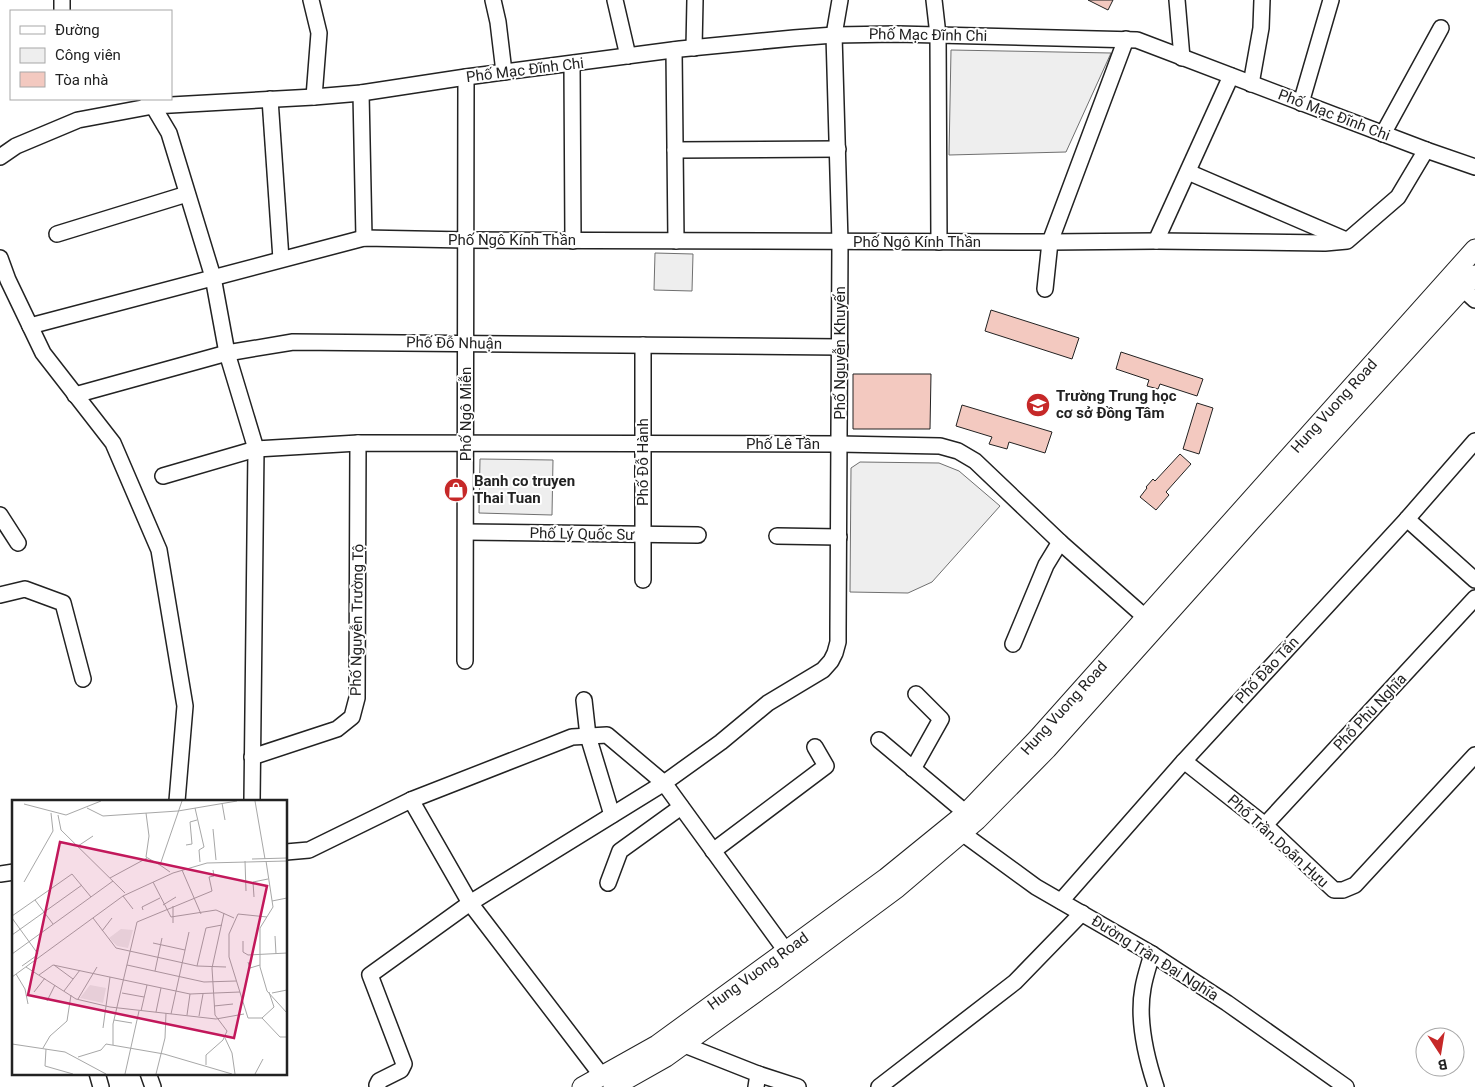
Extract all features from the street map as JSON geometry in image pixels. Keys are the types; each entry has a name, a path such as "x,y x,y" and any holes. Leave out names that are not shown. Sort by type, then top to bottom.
{"main road":[{"name":"Hung Vuong Road","path":"582,1087 607,1082 666,1057 897,888 956,829 966,813 1037,739 1144,617 1475,249"},
{"name":"Hung Vuong Road","path":"607,1082 886,878 956,829 977,820 1046,749 1245,528 1471,288"}],"street":[{"path":"311,0 319,33 314,97"},
{"path":"494,0 504,72"},
{"path":"615,0 628,56"},
{"path":"694,48 695,0"},
{"name":"Phố Nguyễn Khuyến","path":"378,1087 379,1081 402,1070 404,1064 370,975 470,903 664,783 721,742 768,703 823,670 831,662 835,653 838,642 840,242 834,35 840,0"},
{"path":"934,0 938,35 939,242"},
{"path":"1177,0 1182,58"},
{"path":"1250,84 1260,28 1262,0"},
{"path":"1301,103 1331,0"},
{"path":"1382,134 1440,28"},
{"name":"Phố Mạc Đĩnh Chi","path":"149,102 270,99 361,93 466,77 674,50 834,35 1126,39 1137,40 1382,134 1475,167"},
{"path":"1046,288 1050,242 1126,39"},
{"path":"674,50 676,241"},
{"path":"572,64 573,241"},
{"path":"1156,241 1231,76"},
{"name":"Phố Ngô Miễn","path":"465,661 466,77"},
{"path":"361,93 364,238"},
{"path":"270,99 281,260"},
{"path":"0,157 16,146 78,120 149,102 169,132 213,277 226,353 256,449 252,800"},
{"path":"675,150 838,149"},
{"path":"1188,172 1347,241 1398,198 1426,150"},
{"path":"57,234 188,194"},
{"name":"Phố Ngô Kính Thần","path":"30,326 364,238 840,242 1156,241 1326,243 1347,241"},
{"path":"0,258 8,280 43,353 113,443 158,550 185,706 177,800"},
{"name":"Phố Đỗ Nhuận","path":"75,395 226,353 293,342 840,347"},
{"name":"Phố Đỗ Hành","path":"643,345 643,580"},
{"name":"Phố Đào Tấn","path":"1061,901 1184,761 1407,519 1475,441"},
{"name":"Phố Lê Tần","path":"163,476 256,449 358,443 940,446 958,451 975,460 1060,542 1144,617"},
{"name":"Phố Nguyễn Trường Tộ","path":"252,757 337,730 352,716 357,698 358,443"},
{"path":"0,515 18,543"},
{"path":"1407,519 1475,580"},
{"name":"Phố Lý Quốc Sư","path":"466,532 698,535"},
{"path":"777,536 838,537"},
{"path":"1013,644 1046,565 1060,542"},
{"path":"0,596 25,588 63,603 83,679"},
{"name":"Phố Phù Nghĩa","path":"1264,825 1475,598"},
{"path":"913,769 941,718 916,694"},
{"path":"584,700 588,736 612,815"},
{"path":"288,852 308,850 411,800 572,737 607,735 664,783 786,951"},
{"path":"879,740 966,813"},
{"path":"713,851 826,766 815,748"},
{"name":"Phố Trần Doãn Hựu","path":"1184,761 1264,825 1334,890 1348,889 1355,885 1475,755"},
{"path":"411,800 470,903 607,1082"},
{"path":"608,883 620,851 681,807"},
{"name":"Đường Trần Đại Nghĩa","path":"956,829 1036,887 1152,954 1227,1003 1346,1087"},
{"path":"879,1087 1015,982 1082,913"},
{"path":"1152,954 1142,990 1141,1008 1148,1060 1156,1087"},
{"path":"682,1044 757,1081 798,1087"},
{"path":"97,1074 101,1087"},
{"path":"148,1074 153,1087"}],"green space":[{"path":"951,50 1111,53 1066,152 949,155"},
{"path":"655,253 693,254 692,291 654,290"},
{"path":"480,459 553,460 552,515 479,513"},
{"path":"860,462 939,463 959,471 1000,506 932,582 908,593 850,592 851,468"}],"building":[{"path":"1088,0 1113,0 1108,10"},
{"path":"991,310 1079,338 1072,359 985,331"},
{"path":"1121,352 1203,379 1197,396 1160,384 1158,389 1147,386 1149,380 1116,369"},
{"path":"853,374 931,374 930,429 853,429"},
{"path":"1197,403 1213,408 1199,454 1183,449"},
{"path":"962,405 1052,432 1045,453 1009,442 1007,449 989,444 992,437 956,426"},
{"path":"1180,454 1191,464 1166,492 1169,495 1156,510 1140,497 1153,479 1155,481"}],"place":[{"name":"Trường Trung học cơ sở Đồng Tâm","path":"1038,405"},
{"name":"Banh co truyen Thai Tuan","path":"456,490"}]}
